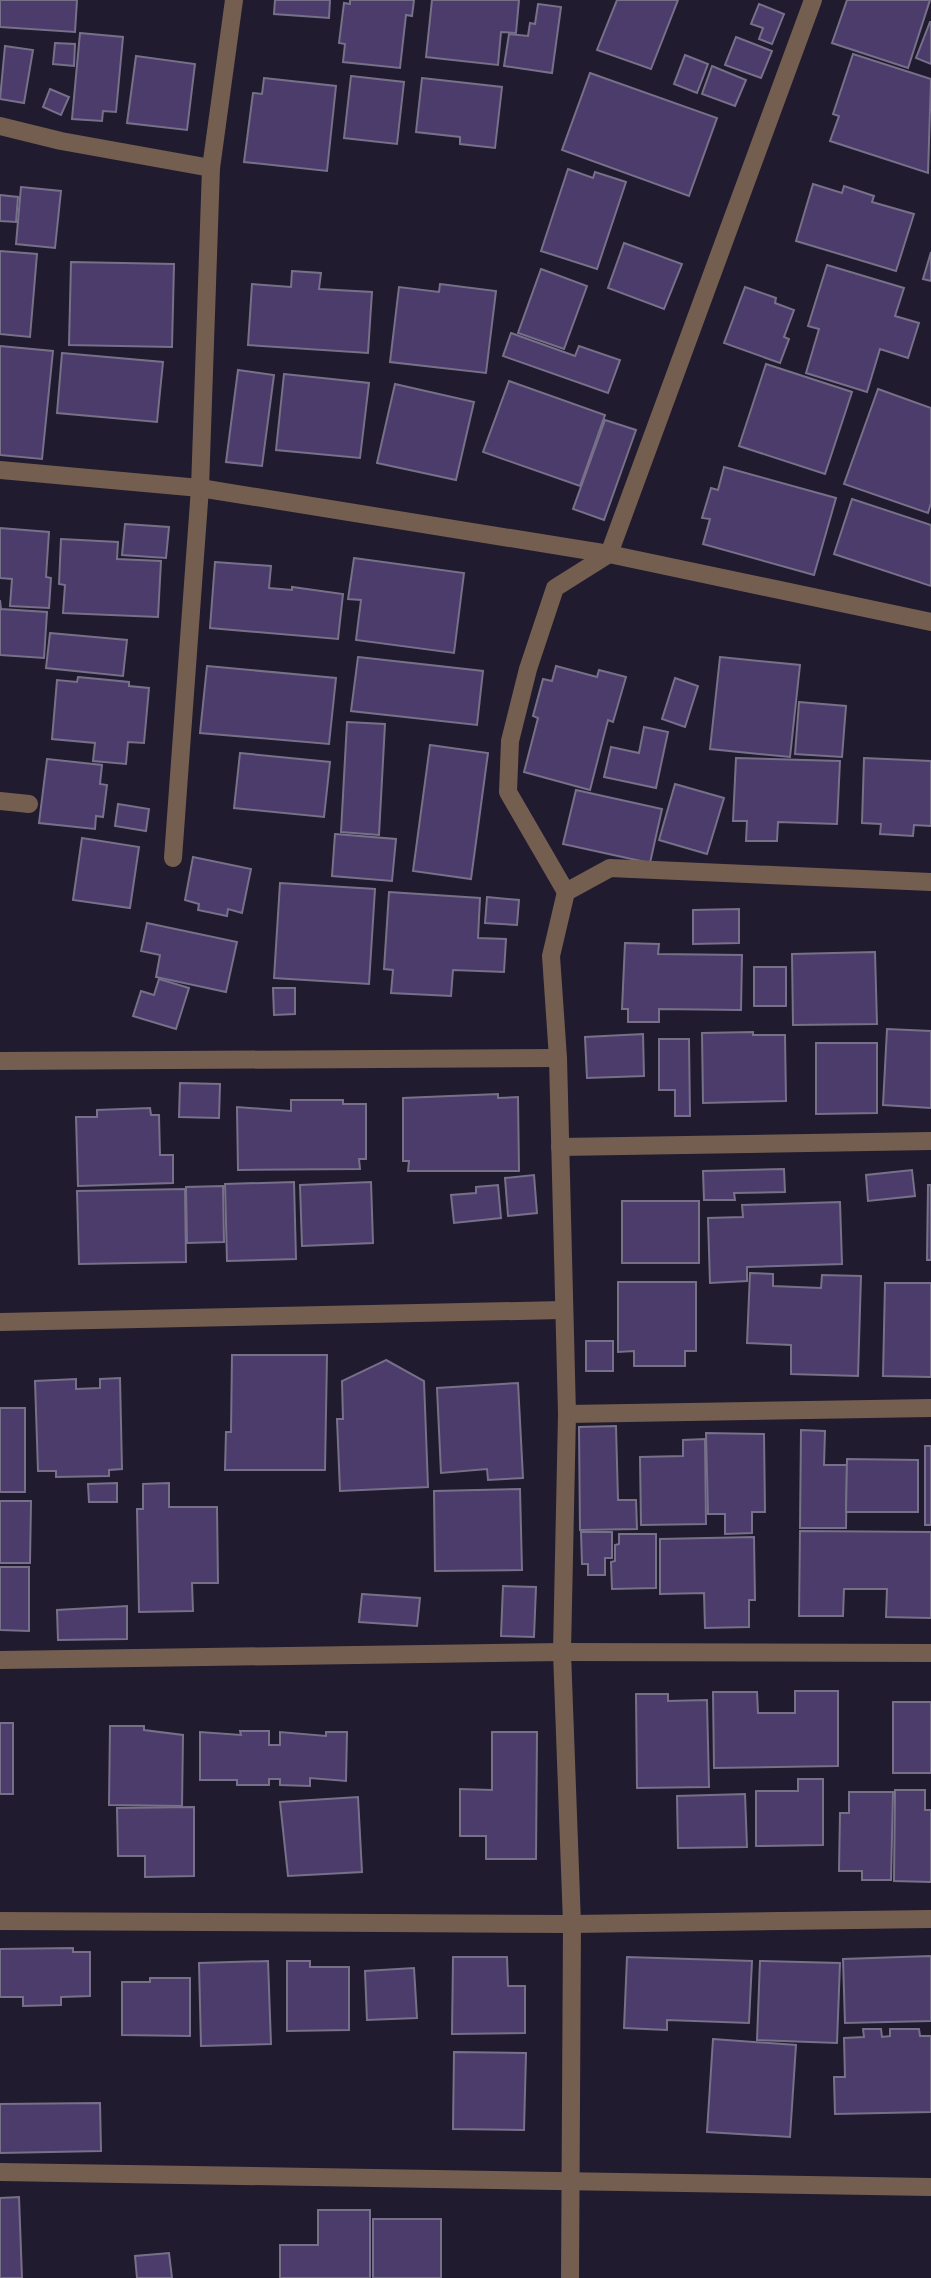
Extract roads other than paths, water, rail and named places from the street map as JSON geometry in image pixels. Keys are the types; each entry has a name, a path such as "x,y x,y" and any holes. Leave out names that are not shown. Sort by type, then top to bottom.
{"street":[{"path":"173,858 200,488 211,168 234,0"},
{"path":"570,2278 572,1924 562,1652 567,1414 562,1310 558,1058 551,956 566,892 508,792 510,741 528,670 555,588 609,554 813,0"},
{"path":"0,126 61,141 211,168"},
{"path":"0,470 200,488 609,554 931,622"},
{"path":"0,801 29,804"},
{"path":"566,892 610,868 931,882"},
{"path":"0,1061 558,1058"},
{"path":"560,1147 931,1141"},
{"path":"0,1322 562,1310"},
{"path":"567,1414 931,1408"},
{"path":"0,1660 562,1652 931,1653"},
{"path":"0,1921 572,1924 931,1919"},
{"path":"0,2172 572,2179 931,2187"}]}
